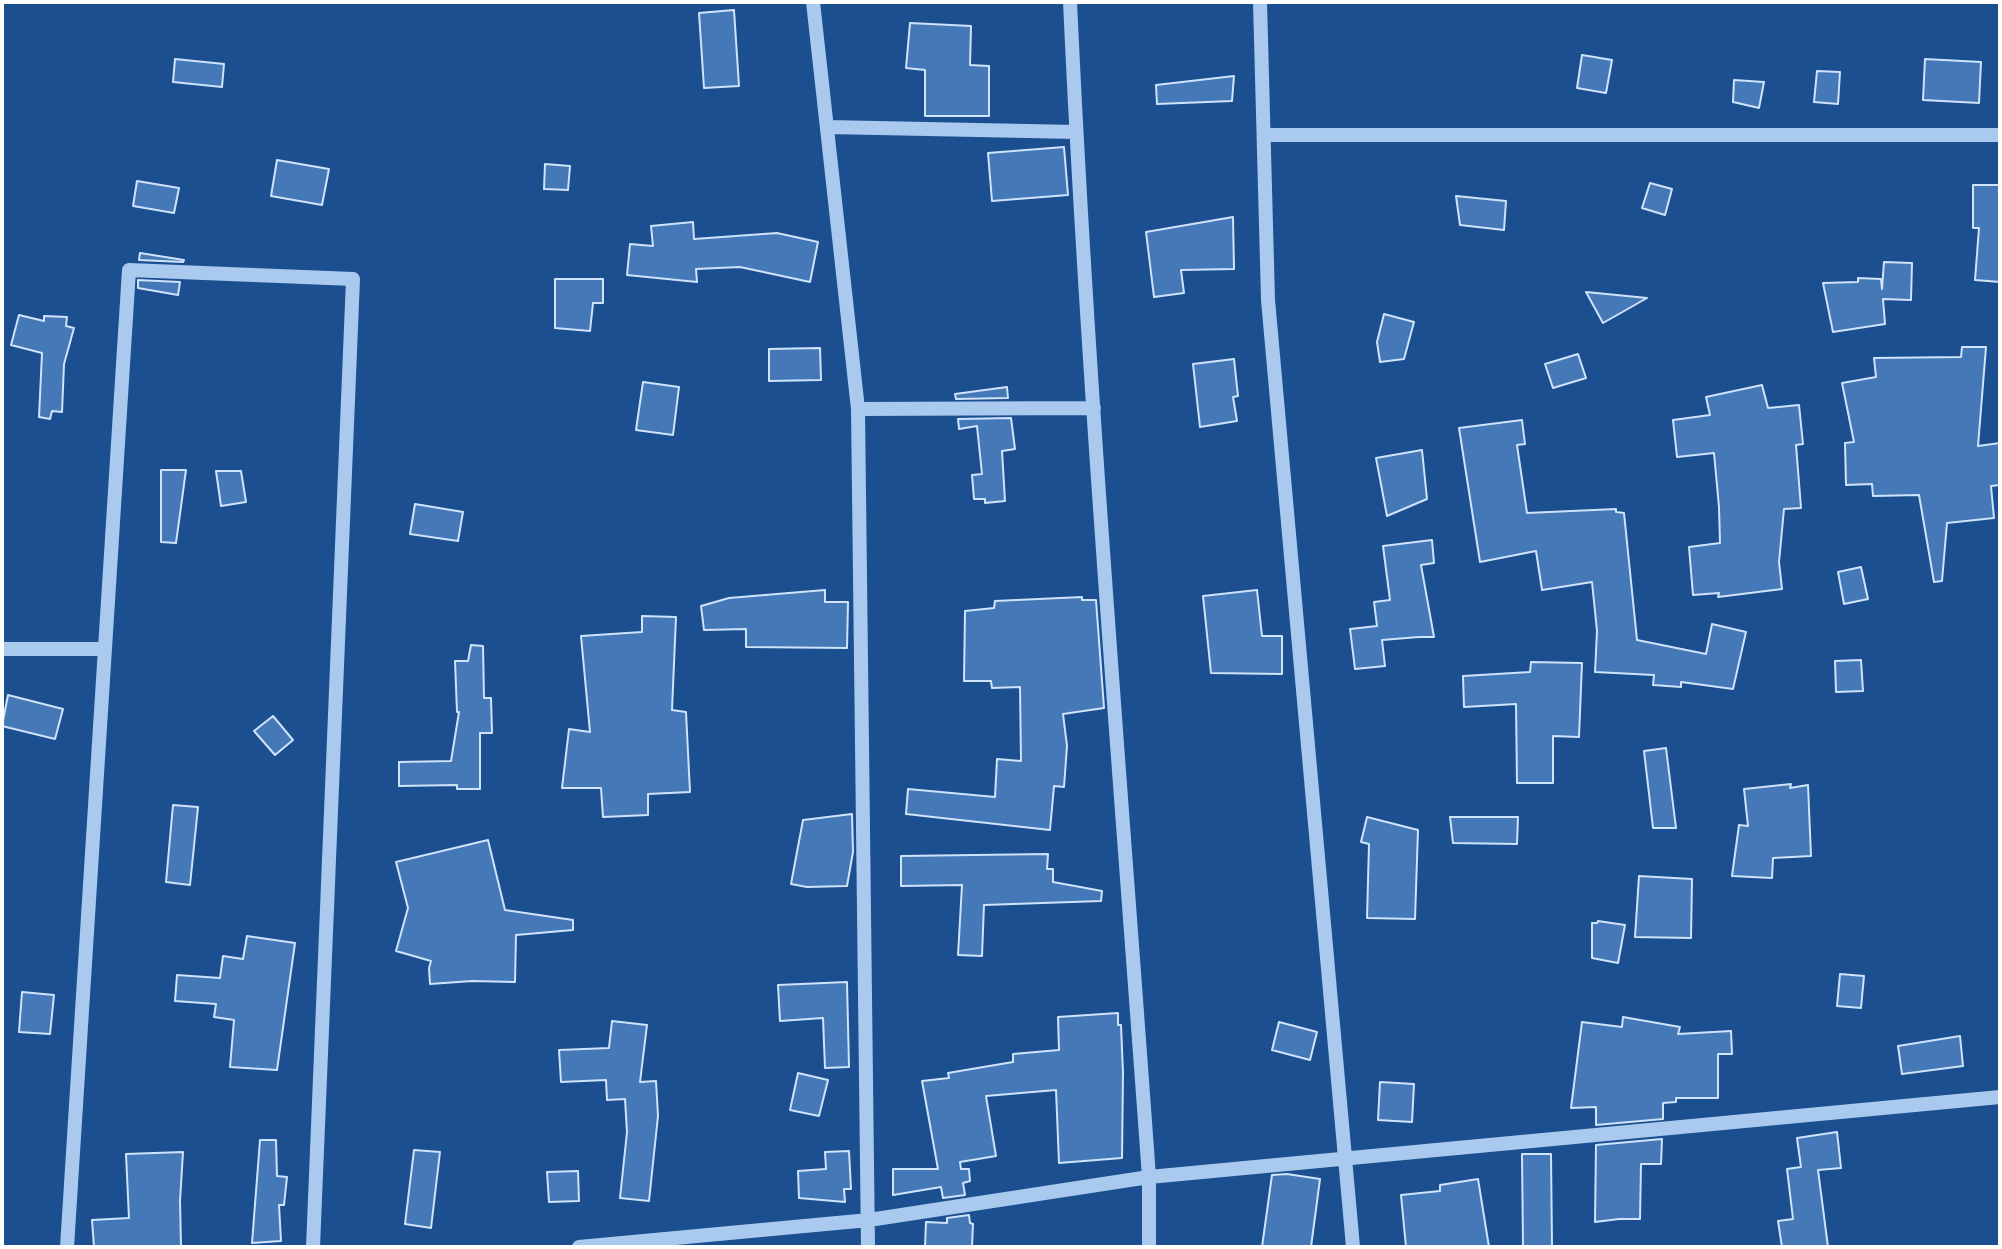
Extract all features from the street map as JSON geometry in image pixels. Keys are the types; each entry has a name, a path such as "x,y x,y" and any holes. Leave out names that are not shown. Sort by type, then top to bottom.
{"street":[{"path":"813,2 858,409 868,1247"},
{"path":"1070,2 1094,408 1149,1177 1149,1247"},
{"path":"1260,2 1268,300 1353,1247"},
{"path":"827,127 1076,132"},
{"path":"1264,135 2000,135"},
{"path":"67,1247 129,270 353,279 313,1247"},
{"path":"858,409 1094,408"},
{"path":"2,649 105,649"},
{"path":"579,1247 869,1220 1149,1177 2000,1097"}],"building":[{"path":"734,10 739,86 704,88 699,13"},
{"path":"910,23 971,26 970,65 989,66 989,116 925,116 925,70 906,68"},
{"path":"1582,55 1612,60 1606,93 1577,88"},
{"path":"175,59 224,64 222,87 173,82"},
{"path":"1925,59 1981,62 1979,103 1923,100"},
{"path":"1817,71 1840,72 1838,104 1814,102"},
{"path":"1234,76 1232,101 1157,104 1156,85"},
{"path":"1734,80 1764,82 1759,108 1733,102"},
{"path":"1064,147 1068,195 992,201 988,153"},
{"path":"277,160 329,169 322,205 271,196"},
{"path":"545,164 570,166 568,190 544,189"},
{"path":"137,181 179,188 174,213 133,206"},
{"path":"1650,183 1672,189 1665,215 1642,208"},
{"path":"1973,185 2000,185 2000,282 1975,280 1979,228 1973,228"},
{"path":"1456,196 1506,201 1504,230 1460,225"},
{"path":"1233,217 1234,269 1181,270 1184,293 1154,297 1146,232"},
{"path":"693,222 694,239 777,233 818,242 810,282 740,267 696,269 697,282 627,275 630,244 653,246 651,226"},
{"path":"140,253 184,260 139,260"},
{"path":"1884,262 1912,263 1911,300 1883,299 1885,324 1833,332 1823,283 1858,282 1858,278 1881,279 1882,289"},
{"path":"555,279 603,279 603,303 593,303 590,331 555,328"},
{"path":"138,280 180,282 178,295 138,288"},
{"path":"1586,292 1647,298 1603,323"},
{"path":"1384,314 1414,322 1404,359 1380,362 1377,342"},
{"path":"19,315 44,321 44,316 67,317 66,326 74,328 64,364 62,412 52,411 50,419 39,417 42,353 11,345"},
{"path":"1962,347 1986,347 1978,446 2000,443 2000,485 1991,486 1994,518 1947,523 1942,581 1934,582 1919,495 1873,496 1872,484 1846,485 1845,443 1854,442 1842,383 1876,377 1874,358 1961,357"},
{"path":"820,348 821,380 769,381 769,349"},
{"path":"1578,354 1586,378 1553,388 1545,364"},
{"path":"1234,359 1238,396 1233,397 1237,421 1200,427 1193,364"},
{"path":"643,382 679,387 673,435 636,430"},
{"path":"1762,385 1768,408 1799,405 1803,444 1796,445 1801,508 1784,509 1779,562 1782,589 1718,597 1719,593 1693,595 1689,547 1720,543 1714,453 1677,457 1673,420 1710,415 1706,397"},
{"path":"1007,387 1008,398 956,399 955,394"},
{"path":"1011,418 1015,449 1002,451 1005,501 985,503 985,499 974,499 972,475 982,474 977,426 959,429 958,419"},
{"path":"1522,420 1525,444 1517,445 1527,513 1616,509 1616,512 1624,513 1637,640 1706,654 1712,624 1746,632 1733,689 1681,682 1681,687 1653,685 1654,675 1595,672 1597,631 1592,582 1542,590 1536,551 1480,562 1459,428"},
{"path":"1422,450 1427,499 1387,516 1376,458"},
{"path":"161,470 186,470 176,543 161,542"},
{"path":"216,471 241,471 246,502 221,506"},
{"path":"415,504 463,512 458,541 410,534"},
{"path":"1432,540 1434,563 1421,565 1434,637 1382,640 1385,666 1355,669 1350,629 1377,626 1374,602 1390,600 1383,546"},
{"path":"1861,567 1868,599 1844,604 1838,572"},
{"path":"825,590 825,602 848,602 847,648 746,647 746,629 704,630 701,606 729,598"},
{"path":"1257,590 1262,636 1282,636 1282,674 1211,673 1203,596"},
{"path":"1082,597 1082,600 1096,600 1104,708 1063,714 1067,746 1064,787 1054,786 1050,830 906,814 908,789 995,797 997,759 1021,761 1020,687 992,688 991,681 964,681 965,611 994,608 995,601"},
{"path":"642,616 676,617 672,710 686,712 690,792 648,794 648,815 603,817 601,788 562,788 569,729 590,732 581,636 642,632"},
{"path":"471,645 483,646 484,698 491,698 492,733 480,733 480,789 457,789 457,785 399,786 399,762 451,761 459,712 455,661 468,661"},
{"path":"1861,660 1863,691 1836,692 1835,661"},
{"path":"1531,662 1582,663 1579,737 1553,736 1553,783 1517,783 1516,704 1464,707 1463,676 1530,672"},
{"path":"8,695 63,709 55,739 2,726"},
{"path":"273,716 293,740 275,755 254,731"},
{"path":"1666,748 1676,828 1653,828 1644,751"},
{"path":"1791,784 1790,788 1808,785 1811,856 1773,858 1772,878 1732,876 1739,825 1748,826 1744,789"},
{"path":"173,805 198,807 190,885 166,882"},
{"path":"852,814 853,852 847,886 807,887 791,884 803,820"},
{"path":"1367,817 1418,830 1415,919 1367,918 1369,844 1361,842"},
{"path":"1450,817 1518,817 1517,844 1453,843"},
{"path":"488,840 505,910 573,920 573,930 516,935 515,982 430,984 431,961 396,951 408,908 396,862"},
{"path":"1048,854 1047,869 1053,869 1053,882 1102,891 1101,901 984,905 982,956 958,955 962,885 901,886 901,856"},
{"path":"1639,876 1692,879 1691,938 1635,937"},
{"path":"1592,923 1625,925 1618,963 1592,958"},
{"path":"247,936 295,943 277,1070 230,1067 234,1020 214,1017 216,1004 175,1001 177,975 220,978 223,956 243,959"},
{"path":"1840,974 1864,976 1861,1008 1837,1006"},
{"path":"847,982 849,1067 825,1068 823,1018 780,1021 778,985"},
{"path":"22,992 54,995 50,1034 19,1032"},
{"path":"1118,1013 1123,1073 1122,1158 1059,1163 1056,1090 986,1096 996,1156 960,1162 961,1169 969,1169 970,1181 963,1183 965,1195 943,1198 941,1187 893,1195 893,1169 938,1169 922,1081 949,1078 948,1073 1013,1062 1013,1054 1059,1050 1058,1017"},
{"path":"1623,1017 1680,1027 1678,1034 1731,1031 1732,1054 1718,1054 1718,1098 1676,1098 1676,1102 1663,1103 1663,1119 1596,1125 1596,1107 1571,1108 1582,1022 1622,1027"},
{"path":"612,1021 647,1025 640,1082 656,1081 658,1116 649,1201 620,1198 627,1132 625,1099 607,1100 606,1080 561,1082 559,1050 609,1048"},
{"path":"1279,1022 1317,1032 1310,1060 1272,1050"},
{"path":"1960,1036 1963,1066 1902,1074 1898,1046"},
{"path":"798,1073 828,1080 819,1116 790,1110"},
{"path":"1380,1082 1414,1084 1412,1122 1378,1120"},
{"path":"1837,1132 1841,1168 1818,1170 1828,1247 1782,1247 1778,1221 1793,1219 1787,1169 1801,1167 1797,1138"},
{"path":"1662,1139 1661,1164 1641,1164 1640,1219 1595,1222 1596,1145"},
{"path":"260,1140 276,1140 277,1176 287,1177 284,1205 279,1205 281,1241 252,1243"},
{"path":"414,1150 440,1152 431,1228 405,1224"},
{"path":"849,1151 851,1189 844,1189 845,1202 799,1198 798,1171 826,1169 825,1152"},
{"path":"183,1152 181,1246 94,1247 92,1220 129,1218 126,1154"},
{"path":"1522,1154 1551,1154 1552,1247 1523,1247"},
{"path":"578,1171 579,1201 549,1202 547,1172"},
{"path":"1272,1175 1320,1179 1311,1247 1262,1247"},
{"path":"1478,1179 1489,1247 1406,1247 1401,1195 1440,1191 1440,1185"},
{"path":"969,1215 973,1224 972,1247 925,1247 926,1222 947,1223 947,1218"}]}
